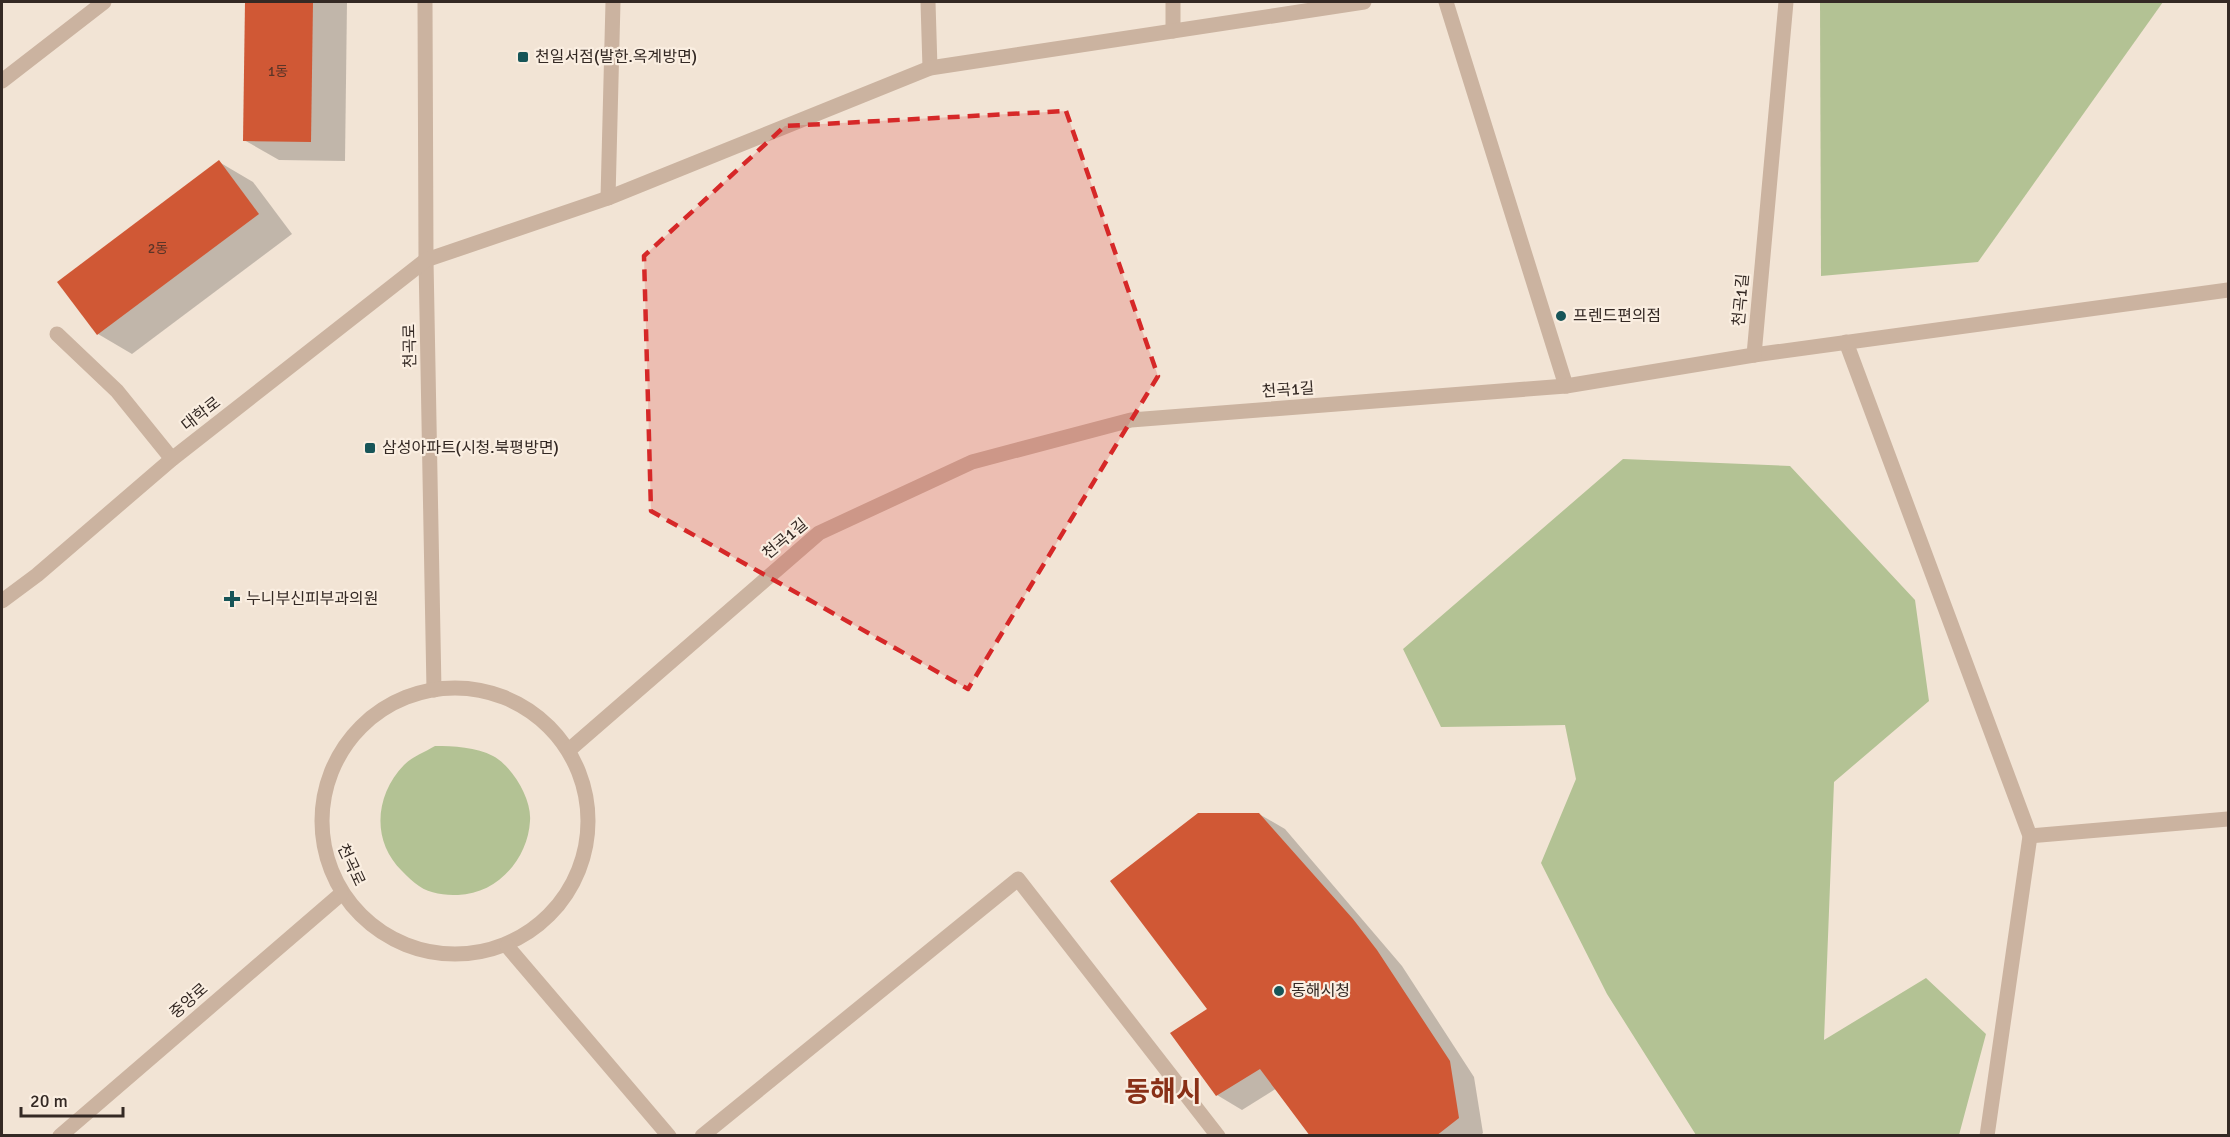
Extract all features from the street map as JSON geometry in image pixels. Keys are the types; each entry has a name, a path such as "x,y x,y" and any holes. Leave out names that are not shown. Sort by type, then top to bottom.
{"street":[{"path":"2,81 104,2"},
{"name":"천곡로","path":"425,2 426,260 434,690"},
{"path":"608,198 613,2"},
{"path":"928,2 930,68"},
{"path":"1173,2 1173,31"},
{"name":"대학로","path":"2,601 37,575 172,459 426,260 608,198 930,68 1364,2"},
{"path":"1446,2 1566,387"},
{"name":"천곡1길","path":"569,750 819,533 972,462 1131,420 1566,387 1754,355 1786,2"},
{"path":"1754,355 2229,290"},
{"path":"57,334 117,391 172,459"},
{"path":"1846,342 2030,836 1987,1136"},
{"name":"천곡로","path":"453,686 513,699 538,714 569,750 587,796 590,823 581,870 547,920 507,945 481,953 434,954 389,939 341,894 322,844 320,809 332,764 364,720 404,696 453,686"},
{"path":"2030,836 2229,819"},
{"path":"702,1136 1017,879 1218,1136"},
{"name":"중앙로","path":"60,1136 341,894"},
{"path":"507,945 669,1136"}],"highlighted area":[{"path":"1066,111 1158,376 968,689 651,511 644,256 785,126"}],"green space":[{"path":"1820,2 2163,2 1978,262 1821,276"},
{"path":"1623,459 1790,466 1915,600 1929,701 1834,782 1824,1040 1926,978 1986,1034 1959,1135 1696,1135 1607,994 1541,863 1576,779 1565,725 1441,727 1403,649"},
{"path":"435,746 472,749 493,756 514,775 528,803 530,821 528,835 517,861 497,881 472,893 443,894 428,891 419,886 392,859 381,832 382,804 394,777 407,762"}],"building":[{"path":"245,2 313,2 311,142 243,141"},
{"path":"219,160 259,214 97,335 57,282"},
{"path":"1198,813 1259,813 1353,919 1377,950 1450,1061 1459,1118 1436,1136 1310,1136 1260,1069 1216,1096 1170,1033 1207,1009 1110,881"}],"place":[{"name":"천일서점(발한.옥계방면)","path":"523,57"},
{"name":"프렌드편의점","path":"1561,316"},
{"name":"삼성아파트(시청.북평방면)","path":"370,448"},
{"name":"누니부신피부과의원","path":"232,599"},
{"name":"동해시청","path":"1279,991"}],"district":[{"name":"동해시","path":"1163,1092"}]}
